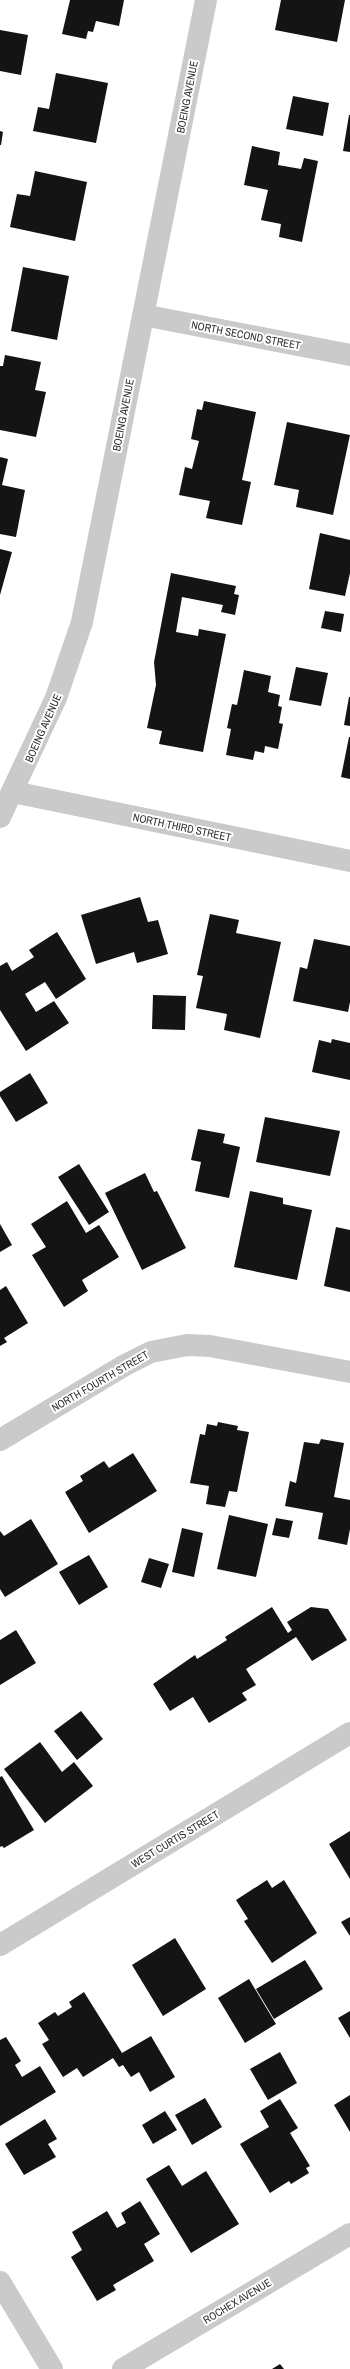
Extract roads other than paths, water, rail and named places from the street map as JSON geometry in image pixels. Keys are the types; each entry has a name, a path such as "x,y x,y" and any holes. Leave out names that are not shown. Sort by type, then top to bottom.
{"street":[{"name":"BOEING AVENUE","path":"0,817 56,698 82,622 206,0"},
{"name":"NORTH SECOND STREET","path":"143,315 350,355"},
{"name":"NORTH THIRD STREET","path":"13,792 350,861"},
{"name":"NORTH FOURTH STREET","path":"0,1440 125,1365 151,1352 168,1347 187,1345 210,1346 350,1372"},
{"name":"WEST CURTIS STREET","path":"0,1945 350,1733"},
{"name":"ROCHEX AVENUE","path":"124,2369 350,2234"},
{"path":"0,2282 52,2369"}]}
